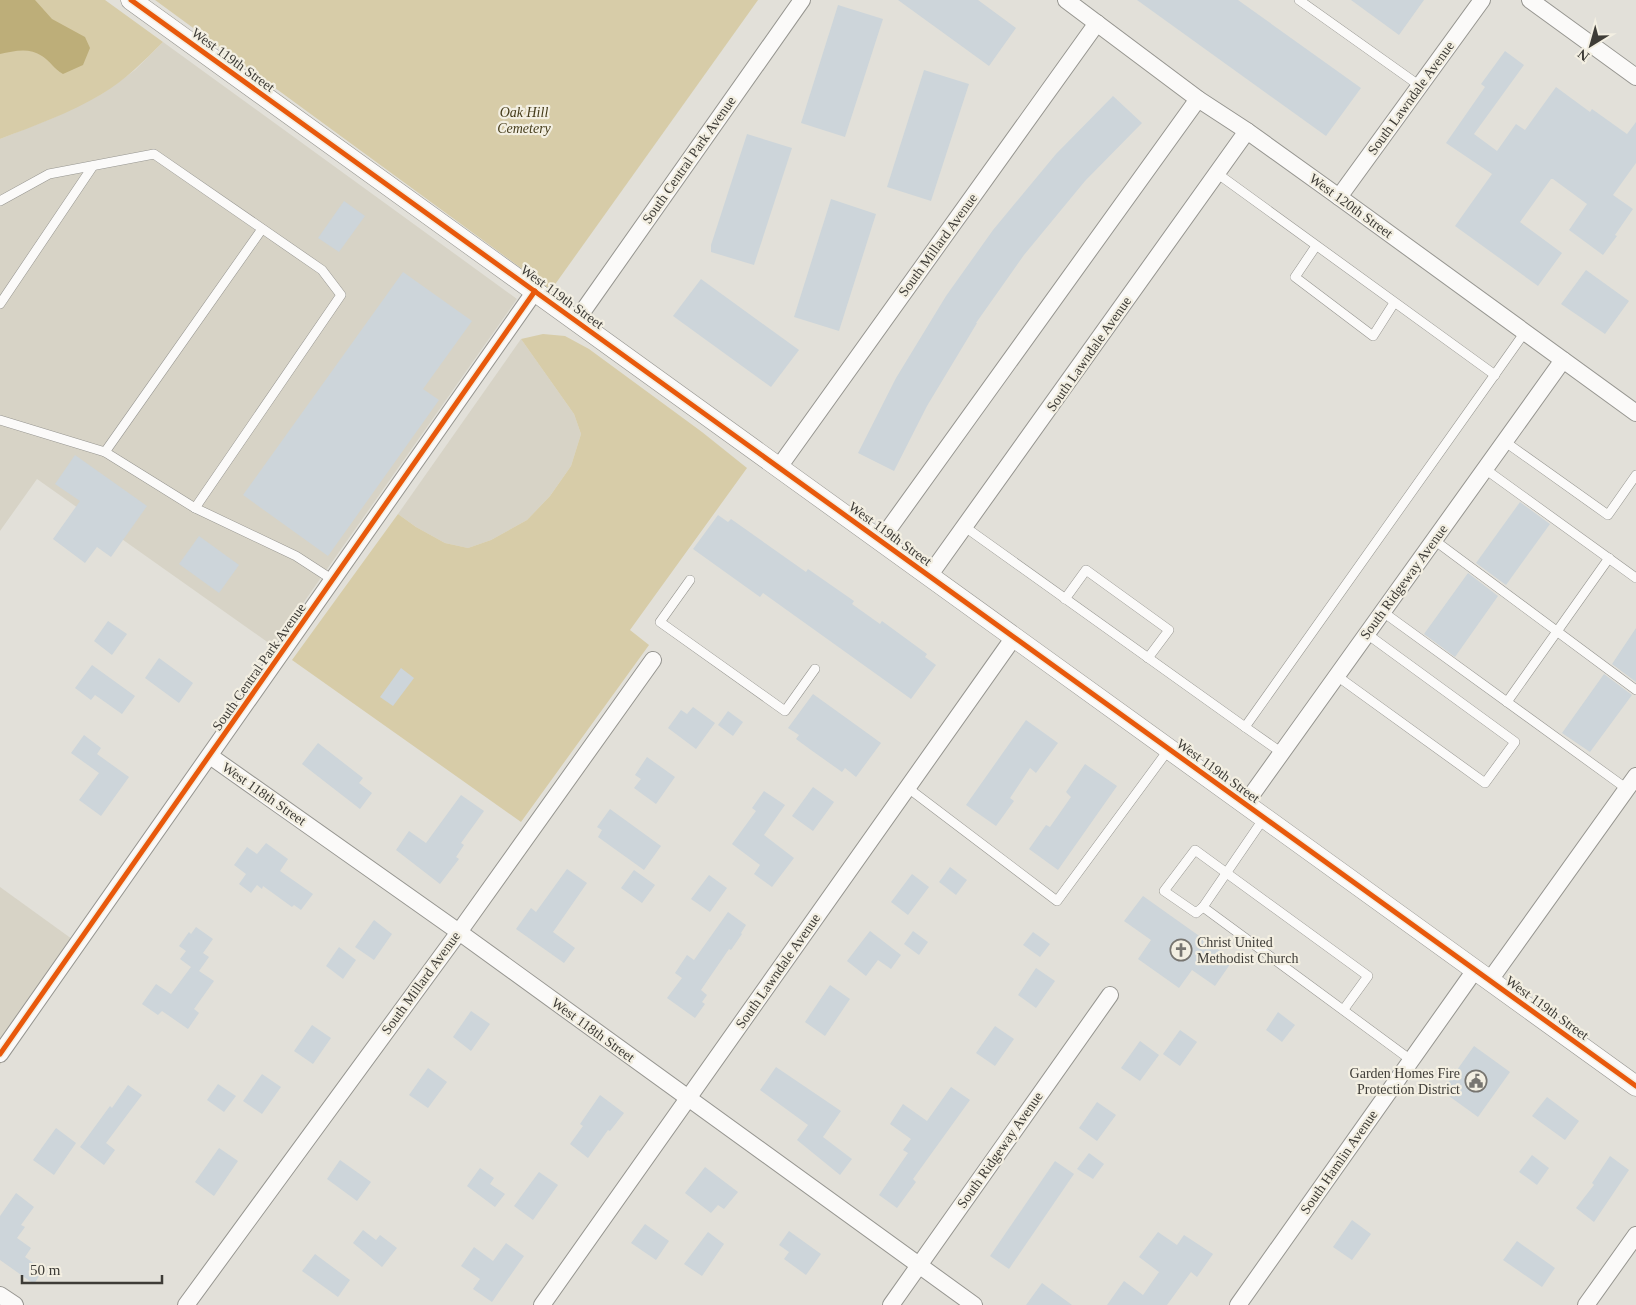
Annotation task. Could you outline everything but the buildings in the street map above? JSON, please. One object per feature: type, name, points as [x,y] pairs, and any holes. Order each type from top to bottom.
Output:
[{"type":"street","name":"West 119th Street","points":[[131,0],[1636,1086]]},
{"type":"street","name":"South Central Park Avenue","points":[[576,321],[802,0]]},
{"type":"street","name":"West 120th Street","points":[[1066,0],[1198,99],[1339,196],[1636,413]]},
{"type":"street","name":"South Lawndale Avenue","points":[[1339,196],[1482,0]]},
{"type":"street","points":[[1530,0],[1636,76]]},
{"type":"street","name":"South Millard Avenue","points":[[779,467],[1097,23]]},
{"type":"street","points":[[880,541],[1198,99]]},
{"type":"street","name":"South Lawndale Avenue","points":[[930,576],[1247,131]]},
{"type":"street","name":"South Central Park Avenue","points":[[0,1054],[535,291]]},
{"type":"street","name":"South Ridgeway Avenue","points":[[1245,804],[1563,360]]},
{"type":"street","name":"South Lawndale Avenue","points":[[542,1305],[1014,637]]},
{"type":"street","name":"South Millard Avenue","points":[[186,1305],[459,932],[653,660]]},
{"type":"street","name":"West 118th Street","points":[[210,756],[459,932],[974,1305]]},
{"type":"street","name":"South Hamlin Avenue","points":[[1238,1305],[1411,1060],[1482,975],[1631,782]]},
{"type":"street","name":"South Ridgeway Avenue","points":[[891,1305],[1110,995]]},
{"type":"street","points":[[1586,1305],[1636,1235]]},
{"type":"street","points":[[0,1294],[15,1305]]},
{"type":"lane","points":[[1299,0],[1420,86]]},
{"type":"lane","points":[[0,201],[49,174],[154,154],[322,270],[341,295],[194,508]]},
{"type":"lane","points":[[0,304],[93,166]]},
{"type":"lane","points":[[1218,174],[1495,375]]},
{"type":"lane","points":[[105,452],[262,229]]},
{"type":"lane","points":[[1316,246],[1295,277],[1373,336],[1394,303]]},
{"type":"lane","points":[[1245,727],[1526,332]]},
{"type":"lane","points":[[0,420],[105,452],[194,508],[296,556],[332,580]]},
{"type":"lane","points":[[1504,441],[1608,515],[1636,475]]},
{"type":"lane","points":[[1484,469],[1636,578]]},
{"type":"lane","points":[[965,528],[1282,753]]},
{"type":"lane","points":[[1434,540],[1636,690]]},
{"type":"lane","points":[[1507,702],[1609,558]]},
{"type":"lane","points":[[1065,598],[1086,570],[1169,630],[1148,658]]},
{"type":"lane","points":[[690,580],[660,622],[785,711],[815,670]]},
{"type":"lane","points":[[1382,612],[1507,702],[1631,782]]},
{"type":"lane","points":[[1337,676],[1485,783],[1510,749],[1515,742],[1367,634]]},
{"type":"lane","points":[[908,788],[1057,901],[1169,749]]},
{"type":"lane","points":[[1264,818],[1225,874],[1203,906],[1196,913],[1164,891],[1195,850],[1225,874],[1368,976],[1344,1009]]},
{"type":"lane","points":[[1203,906],[1411,1060]]},
{"type":"shaded area","points":[[0,0],[35,0],[52,19],[85,37],[90,48],[83,65],[63,74],[45,58],[32,51],[21,50],[0,54]]},
{"type":"shaded area","points":[[163,42],[517,299],[273,646],[37,479],[0,531],[0,139],[53,118],[102,94],[135,70]]},
{"type":"shaded area","points":[[521,339],[574,414],[581,434],[571,466],[550,496],[527,520],[491,540],[468,548],[445,543],[416,527],[398,514]]},
{"type":"shaded area","points":[[0,887],[83,947],[0,1065]]},
{"type":"green space","points":[[0,0],[105,0],[163,42],[126,76],[102,94],[65,113],[0,139]]},
{"type":"green space","name":"Oak Hill Cemetery","points":[[155,0],[758,0],[551,290]]},
{"type":"green space","points":[[543,334],[565,336],[589,349],[702,432],[747,468],[630,630],[649,645],[521,822],[292,660],[398,514],[416,527],[445,543],[468,548],[491,540],[527,520],[550,496],[571,466],[581,434],[574,414],[521,339]]},
{"type":"cycle path","points":[[131,0],[1636,1086]]},
{"type":"cycle path","points":[[0,1054],[535,291]]},
{"type":"place","name":"Christ United Methodist Church","points":[[1181,950]]},
{"type":"place","name":"Garden Homes Fire Protection District","points":[[1476,1081]]}]
